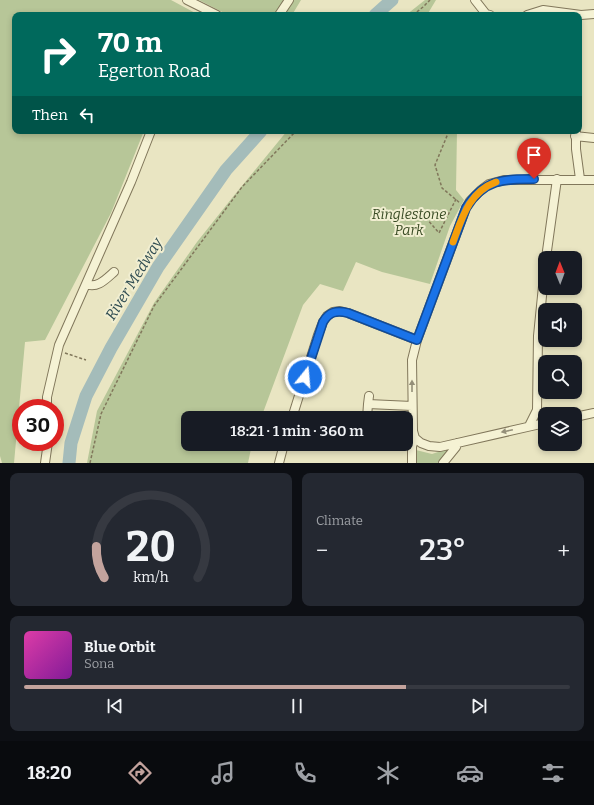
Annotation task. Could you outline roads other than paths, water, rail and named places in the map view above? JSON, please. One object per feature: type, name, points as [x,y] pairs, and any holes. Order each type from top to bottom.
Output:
[{"type":"street","points":[[187,0],[211,12]]},
{"type":"street","points":[[281,12],[289,0]]},
{"type":"street","points":[[475,0],[486,12]]},
{"type":"street","points":[[537,12],[543,10],[558,12]]},
{"type":"street","points":[[582,15],[594,14]]},
{"type":"street","points":[[48,399],[58,350],[131,182],[150,134]]},
{"type":"street","points":[[575,134],[580,179]]},
{"type":"street","points":[[579,134],[594,138]]},
{"type":"street","points":[[412,463],[412,446],[415,438],[412,426],[412,360],[417,340],[466,208],[470,201],[489,184],[512,179],[594,180]]},
{"type":"street","points":[[547,251],[557,179]]},
{"type":"street","points":[[86,284],[92,286],[96,285],[103,282],[114,272]]},
{"type":"street","points":[[529,426],[537,410],[538,336],[542,295]]},
{"type":"street","points":[[294,411],[323,322],[330,314],[336,311],[348,313],[417,340]]},
{"type":"street","points":[[367,411],[368,400],[412,406]]},
{"type":"street","points":[[582,415],[594,413]]},
{"type":"street","points":[[415,438],[421,443],[440,447],[538,424]]},
{"type":"street","points":[[443,463],[456,447],[457,443]]},
{"type":"street","points":[[45,463],[47,451]]},
{"type":"street","points":[[279,463],[282,451]]},
{"type":"waterway","name":"River Medway","points":[[378,12],[392,0]]},
{"type":"waterway","name":"River Medway","points":[[69,463],[71,443],[86,396],[111,348],[158,267],[226,170],[258,134]]},
{"type":"park label","name":"Ringlestone Park","points":[[409,222]]}]
